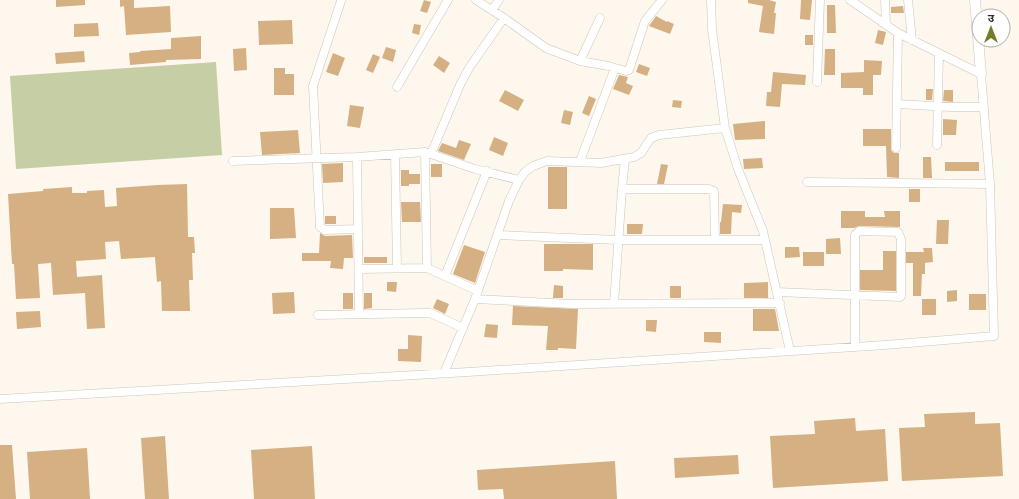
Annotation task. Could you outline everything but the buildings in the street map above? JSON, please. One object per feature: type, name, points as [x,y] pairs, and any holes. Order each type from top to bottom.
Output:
[{"type":"street","points":[[397,87],[448,0]]},
{"type":"street","points":[[476,0],[546,48],[580,61],[600,64],[626,71],[629,70],[645,21],[662,0]]},
{"type":"street","points":[[492,10],[499,0]]},
{"type":"street","points":[[711,0],[712,28],[725,128],[738,169],[763,231],[790,351]]},
{"type":"street","points":[[817,82],[820,0]]},
{"type":"street","points":[[850,0],[898,33],[981,74]]},
{"type":"street","points":[[885,0],[886,24]]},
{"type":"street","points":[[908,0],[912,40]]},
{"type":"street","points":[[0,400],[855,347],[994,336],[990,184],[975,0]]},
{"type":"street","points":[[341,1],[313,86],[320,227],[322,230],[358,229]]},
{"type":"street","points":[[427,268],[428,153],[469,68],[504,18]]},
{"type":"street","points":[[580,61],[600,18]]},
{"type":"street","points":[[896,148],[898,33]]},
{"type":"street","points":[[937,145],[939,54]]},
{"type":"street","points":[[580,161],[615,68]]},
{"type":"street","points":[[897,104],[937,107],[984,107]]},
{"type":"street","points":[[444,373],[476,295],[509,201],[519,180],[525,172],[540,163],[547,161],[580,161],[601,163],[625,159],[638,155],[651,138],[659,135],[725,128]]},
{"type":"street","points":[[233,160],[357,157],[428,153],[486,172],[519,180]]},
{"type":"street","points":[[395,155],[397,268]]},
{"type":"street","points":[[357,157],[359,314]]},
{"type":"street","points":[[614,304],[625,159]]},
{"type":"street","points":[[445,276],[486,172]]},
{"type":"street","points":[[807,182],[990,184]]},
{"type":"street","points":[[622,189],[709,189],[714,191],[715,240]]},
{"type":"street","points":[[777,292],[854,296],[901,296],[901,239],[898,232],[859,231],[856,233],[854,296],[855,347]]},
{"type":"street","points":[[498,235],[619,240],[765,240]]},
{"type":"street","points":[[359,269],[427,268],[445,276],[476,295],[571,304],[780,304]]},
{"type":"street","points":[[318,315],[425,312],[463,328]]},
{"type":"green space","points":[[216,62],[222,155],[16,169],[10,76]]}]
